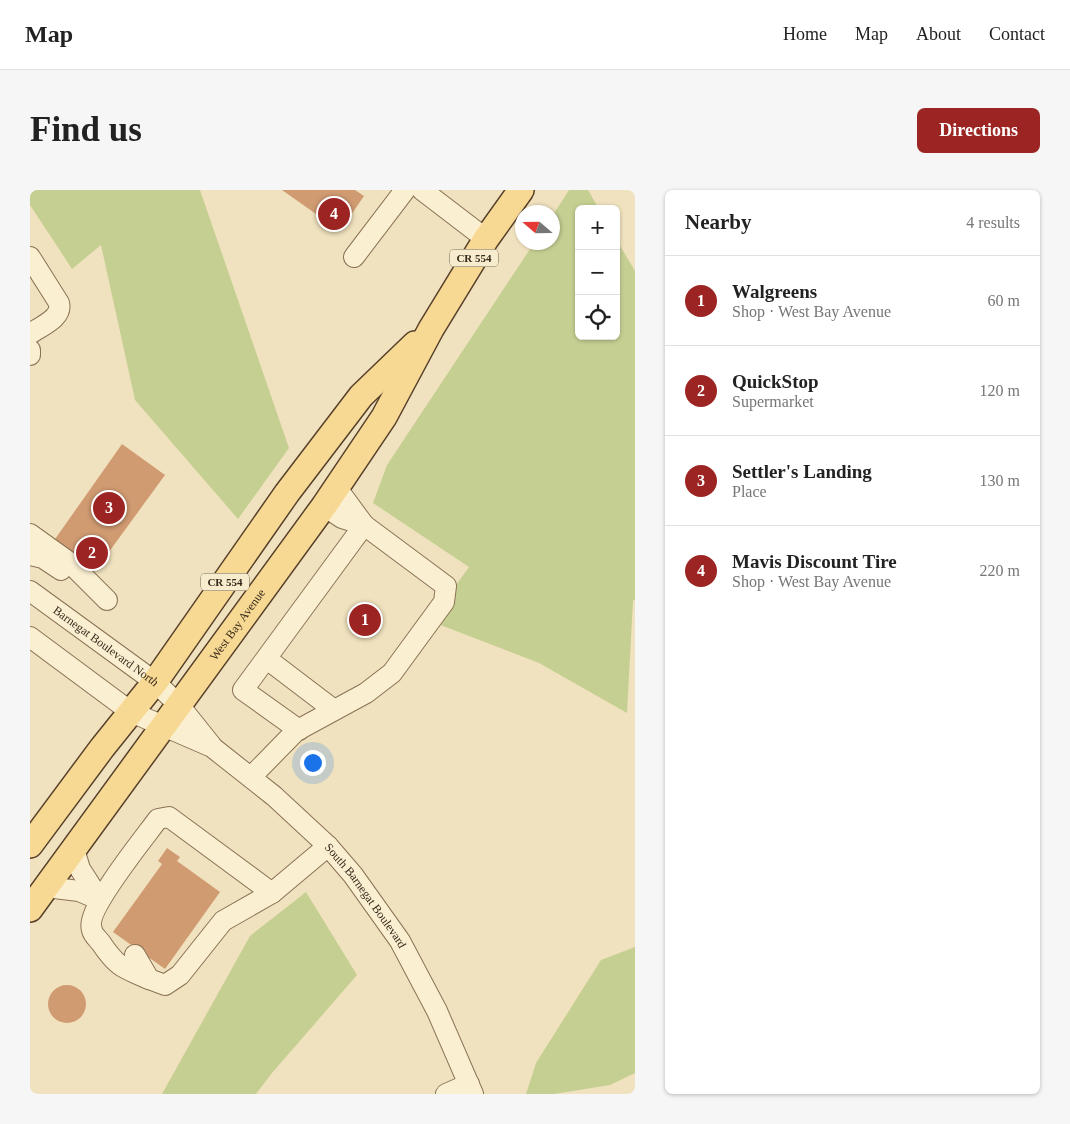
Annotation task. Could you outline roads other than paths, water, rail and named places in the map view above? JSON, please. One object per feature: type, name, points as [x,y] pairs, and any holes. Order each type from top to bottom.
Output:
[{"type":"main road","name":"West Bay Avenue","points":[[30,909],[330,497],[384,417],[431,329],[486,239],[521,190]]},
{"type":"main road","name":"West Bay Avenue","points":[[30,844],[154,682],[287,493],[361,396],[431,329]]},
{"type":"main road","points":[[330,497],[319,486],[320,472],[338,426]]},
{"type":"street","points":[[354,257],[405,190]]},
{"type":"street","points":[[422,190],[486,239]]},
{"type":"street","points":[[30,257],[59,302],[61,309],[57,316],[30,334]]},
{"type":"street","points":[[30,350],[30,355]]},
{"type":"street","points":[[251,777],[299,730],[366,693],[392,673],[444,602],[446,586],[364,525],[342,518],[330,497]]},
{"type":"street","points":[[299,730],[243,690],[364,525]]},
{"type":"street","points":[[30,534],[69,562],[107,600],[82,590],[56,566],[43,558],[30,554]]},
{"type":"street","name":"Barnegat Boulevard North","points":[[30,591],[154,682],[180,705]]},
{"type":"street","points":[[30,637],[131,712]]},
{"type":"street","points":[[267,659],[334,710]]},
{"type":"street","name":"South Barnegat Boulevard","points":[[180,705],[212,747]]},
{"type":"street","name":"South Barnegat Boulevard","points":[[131,712],[212,747],[251,777],[328,846],[353,875],[400,941],[438,1011],[471,1089]]},
{"type":"street","points":[[272,893],[169,817],[158,819],[100,900],[92,916],[91,930],[113,961],[128,970],[165,985],[180,975],[223,921],[272,893],[328,846]]},
{"type":"street","points":[[74,849],[80,869],[100,900]]},
{"type":"street","points":[[46,887],[79,892],[100,900]]},
{"type":"street","points":[[99,940],[130,951],[149,979]]},
{"type":"street","points":[[446,1094],[471,1089]]},
{"type":"place","name":"Mavis Discount Tire","points":[[334,214]]},
{"type":"place","name":"Settler's Landing","points":[[109,508]]},
{"type":"place","name":"QuickStop","points":[[92,553]]},
{"type":"place","name":"Walgreens","points":[[365,620]]}]
